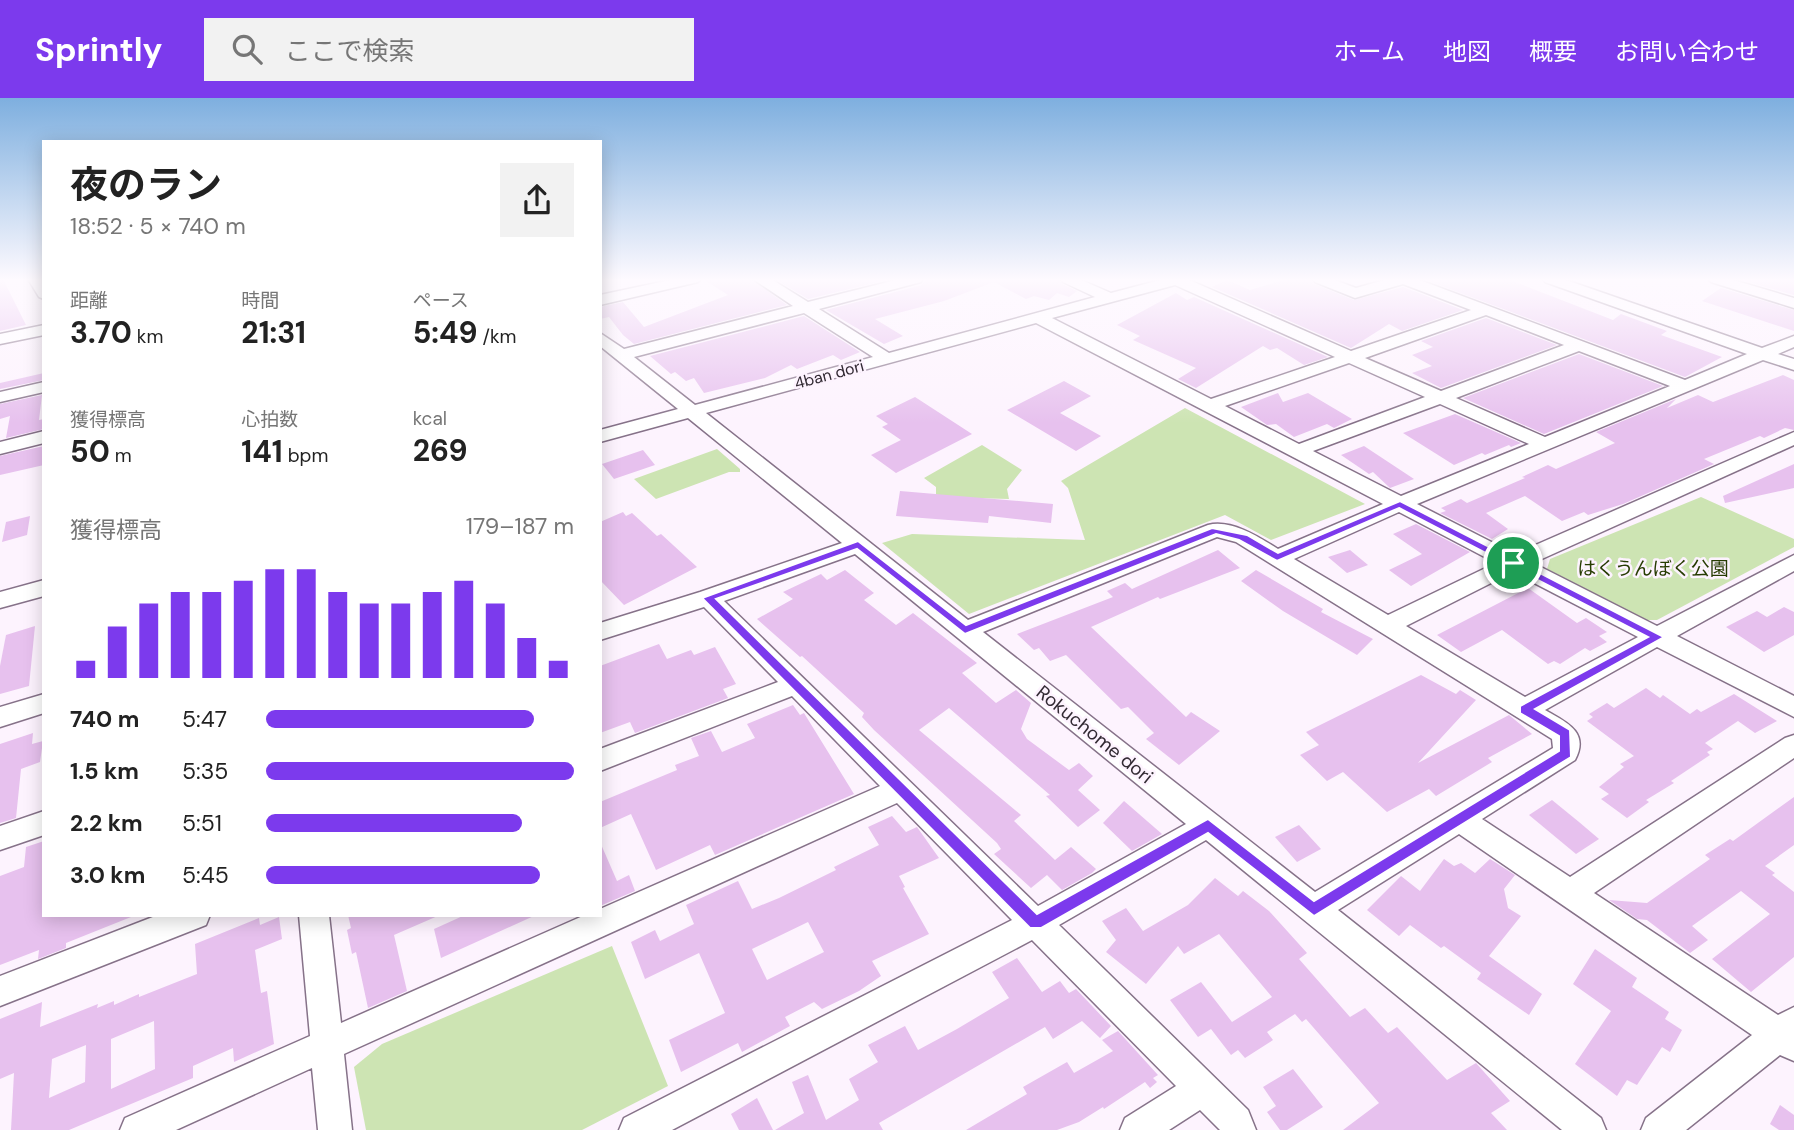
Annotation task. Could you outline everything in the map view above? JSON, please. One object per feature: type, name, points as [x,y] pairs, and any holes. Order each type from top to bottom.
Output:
[{"type":"street","points":[[621,355],[725,327]]},
{"type":"street","points":[[837,327],[886,358]]},
{"type":"street","name":"4ban dori","points":[[602,435],[1000,327]]},
{"type":"street","points":[[1057,327],[1794,707]]},
{"type":"street","points":[[1283,327],[1545,444]]},
{"type":"street","points":[[1209,406],[1438,327]]},
{"type":"street","points":[[1532,327],[1686,386]]},
{"type":"street","points":[[1687,327],[1794,365]]},
{"type":"street","points":[[0,339],[42,330]]},
{"type":"street","name":"Rokuchome dori","points":[[602,340],[1589,1130]]},
{"type":"street","points":[[1277,558],[1400,504],[1794,341]]},
{"type":"street","points":[[1297,451],[1580,345]]},
{"type":"street","points":[[0,397],[42,387]]},
{"type":"street","points":[[0,447],[42,438]]},
{"type":"street","points":[[1387,625],[1513,563],[1794,438]]},
{"type":"street","points":[[965,630],[1215,530],[1243,537],[1565,734],[1566,753],[1314,909]]},
{"type":"street","points":[[602,631],[708,598],[858,545]]},
{"type":"street","points":[[1525,709],[1794,562]]},
{"type":"street","points":[[0,600],[42,589]]},
{"type":"street","points":[[708,598],[1236,1122],[1239,1130]]},
{"type":"street","points":[[602,759],[796,685]]},
{"type":"street","points":[[0,717],[42,704]]},
{"type":"street","points":[[1571,893],[1794,745]]},
{"type":"street","points":[[137,1130],[900,789]]},
{"type":"street","points":[[1460,819],[1789,1034],[1658,1130]]},
{"type":"street","points":[[0,838],[42,824]]},
{"type":"street","points":[[636,1130],[1035,923],[1208,825]]},
{"type":"street","points":[[0,990],[190,917]]},
{"type":"street","points":[[314,917],[335,1130]]},
{"type":"street","points":[[1137,1130],[1203,1089]]},
{"type":"green space","points":[[1185,408],[1365,504],[1271,540],[1225,515],[969,614],[882,543],[912,534],[1085,540],[1068,488],[1061,481]]},
{"type":"green space","points":[[982,445],[1022,470],[1007,489],[1009,499],[936,497],[936,487],[924,478]]},
{"type":"green space","points":[[717,449],[740,469],[740,472],[729,472],[656,499],[634,479]]},
{"type":"green space","name":"はくうんぼく公園","points":[[1701,497],[1794,539],[1794,547],[1657,620],[1643,620],[1547,569],[1550,559]]},
{"type":"green space","points":[[612,946],[668,1086],[582,1130],[366,1130],[354,1067],[382,1044]]},
{"type":"building","points":[[0,327],[17,327],[0,331]]},
{"type":"building","points":[[617,327],[700,327],[634,344]]},
{"type":"building","points":[[761,327],[821,327],[860,352],[841,360],[833,355],[797,369],[791,365],[765,378],[704,393],[694,378],[686,381],[675,372],[671,374],[650,356]]},
{"type":"building","points":[[855,327],[888,327],[903,336],[884,344]]},
{"type":"building","points":[[1122,327],[1261,327],[1328,357],[1304,365],[1277,348],[1270,350],[1263,346],[1196,388],[1178,379],[1196,368],[1133,340],[1140,336]]},
{"type":"building","points":[[1304,327],[1384,327],[1351,348]]},
{"type":"building","points":[[1395,327],[1413,327],[1402,331]]},
{"type":"building","points":[[1460,327],[1510,327],[1557,345],[1441,388],[1412,373],[1432,366],[1412,355],[1433,347],[1421,341]]},
{"type":"building","points":[[1552,327],[1657,327],[1667,331],[1661,335],[1722,357],[1685,377]]},
{"type":"building","points":[[1579,354],[1663,386],[1544,434],[1463,398]]},
{"type":"building","points":[[42,373],[42,380],[0,389],[0,383]]},
{"type":"building","points":[[1783,375],[1794,380],[1794,430],[1785,428],[1764,438],[1760,436],[1704,459],[1714,464],[1623,504],[1588,515],[1584,512],[1562,521],[1525,496],[1486,513],[1508,529],[1492,539],[1440,513],[1446,511],[1441,508],[1461,499],[1467,503],[1548,465],[1556,469],[1615,443],[1596,432],[1676,399],[1667,408],[1698,395],[1713,402]]},
{"type":"building","points":[[1064,381],[1091,396],[1060,413],[1101,436],[1076,451],[1007,410]]},
{"type":"building","points":[[1278,393],[1283,402],[1308,393],[1352,419],[1334,428],[1327,424],[1294,437],[1276,424],[1267,425],[1241,407]]},
{"type":"building","points":[[42,395],[39,420],[42,419],[42,429],[6,438],[10,416],[0,419],[0,404]]},
{"type":"building","points":[[915,397],[972,434],[896,473],[871,455],[901,440],[882,427],[888,424],[876,416]]},
{"type":"building","points":[[1455,414],[1521,443],[1485,455],[1482,453],[1454,465],[1403,433]]},
{"type":"building","points":[[42,446],[42,465],[0,475],[0,456]]},
{"type":"building","points":[[1364,446],[1414,479],[1390,488],[1373,472],[1369,474],[1341,455]]},
{"type":"building","points":[[643,450],[655,465],[614,479],[602,464]]},
{"type":"building","points":[[1794,464],[1794,488],[1725,503],[1723,496]]},
{"type":"building","points":[[900,491],[1053,504],[1051,523],[989,516],[988,523],[896,516]]},
{"type":"building","points":[[623,512],[626,516],[632,513],[657,536],[661,534],[697,567],[624,605],[602,582],[602,521]]},
{"type":"building","points":[[30,516],[27,535],[2,542],[6,522]]},
{"type":"building","points":[[1416,524],[1470,552],[1411,586],[1389,570],[1422,554],[1393,534]]},
{"type":"building","points":[[1218,550],[1240,568],[1160,599],[1158,597],[1091,627],[1186,717],[1191,712],[1220,731],[1179,765],[1146,739],[1154,733],[1128,707],[1121,709],[1066,655],[1050,661],[1039,648],[1034,650],[1017,634],[1113,597],[1107,591],[1125,583],[1132,589]]},
{"type":"building","points":[[1350,550],[1368,565],[1347,573],[1328,557]]},
{"type":"building","points":[[845,570],[874,593],[864,600],[896,625],[913,613],[977,663],[962,673],[996,703],[1016,690],[1031,703],[1021,729],[1027,739],[1069,770],[1079,763],[1093,776],[1078,790],[1100,810],[1078,827],[1046,796],[1050,795],[949,708],[919,730],[1021,815],[1014,821],[1055,860],[1071,847],[1096,869],[1092,873],[1062,890],[1047,875],[1031,888],[994,854],[1001,849],[997,843],[874,730],[862,717],[864,713],[757,619],[793,599],[783,592],[821,574],[827,580]]},
{"type":"building","points":[[1256,570],[1323,609],[1321,612],[1373,639],[1357,655],[1283,611],[1241,581]]},
{"type":"building","points":[[1528,588],[1577,623],[1586,618],[1607,632],[1599,636],[1607,642],[1590,651],[1585,648],[1560,664],[1554,661],[1548,664],[1502,630],[1461,652],[1437,635]]},
{"type":"building","points":[[1784,607],[1794,612],[1794,635],[1764,652],[1726,627],[1757,611],[1767,617]]},
{"type":"building","points":[[35,626],[29,686],[0,694],[0,666],[6,635]]},
{"type":"building","points":[[659,644],[667,659],[691,650],[694,655],[715,647],[736,684],[723,689],[728,698],[635,733],[630,722],[602,732],[602,665]]},
{"type":"building","points":[[1421,675],[1456,694],[1460,690],[1476,700],[1418,763],[1509,715],[1532,734],[1488,758],[1492,762],[1436,796],[1429,789],[1387,812],[1343,772],[1327,781],[1300,755],[1319,745],[1306,732]]},
{"type":"building","points":[[1646,688],[1660,698],[1663,695],[1690,714],[1697,709],[1701,712],[1734,694],[1777,721],[1755,733],[1738,721],[1705,743],[1713,749],[1707,752],[1710,755],[1671,781],[1674,783],[1646,800],[1649,802],[1627,818],[1601,799],[1609,794],[1599,787],[1624,767],[1620,764],[1634,756],[1587,721],[1593,717],[1589,714],[1607,703],[1614,708]]},
{"type":"building","points":[[793,705],[800,715],[804,713],[854,794],[715,855],[710,845],[656,870],[631,814],[602,827],[602,801],[677,770],[675,765],[699,756],[691,738],[711,731],[722,752],[755,738],[747,724]]},
{"type":"building","points":[[33,733],[32,744],[42,741],[40,762],[21,769],[16,818],[0,823],[0,744]]},
{"type":"building","points":[[1794,797],[1794,845],[1765,866],[1794,892],[1794,957],[1751,992],[1712,959],[1770,914],[1741,891],[1692,926],[1708,940],[1690,953],[1647,920],[1637,919],[1609,900],[1647,903],[1710,859],[1705,855],[1730,839],[1733,841]]},
{"type":"building","points":[[1552,800],[1599,839],[1576,854],[1529,815]]},
{"type":"building","points":[[1124,801],[1162,834],[1132,851],[1103,823]]},
{"type":"building","points":[[892,816],[906,832],[917,827],[939,858],[899,876],[929,934],[872,961],[881,976],[859,991],[822,1009],[814,1002],[785,1017],[790,1026],[742,1052],[738,1043],[681,1072],[669,1040],[725,1013],[699,953],[645,979],[631,942],[655,930],[660,941],[694,924],[686,905],[738,881],[752,909],[779,898],[879,845],[868,827]],"holes":[[[808,922],[824,952],[767,980],[752,949]]]},
{"type":"building","points":[[1299,825],[1321,849],[1297,862],[1275,837]]},
{"type":"building","points":[[42,842],[42,917],[131,917],[66,943],[66,948],[38,959],[39,950],[0,965],[0,876],[24,867],[26,847]]},
{"type":"building","points":[[602,847],[617,881],[629,875],[635,891],[602,905]]},
{"type":"building","points":[[1444,859],[1454,866],[1461,863],[1475,873],[1490,859],[1515,875],[1504,889],[1508,908],[1521,916],[1489,956],[1542,994],[1529,1015],[1477,979],[1481,973],[1444,946],[1441,948],[1410,925],[1399,936],[1367,910],[1401,876],[1420,891]]},
{"type":"building","points":[[1215,878],[1238,896],[1243,891],[1269,911],[1307,953],[1299,959],[1350,1017],[1365,1008],[1388,1033],[1397,1027],[1447,1080],[1476,1063],[1510,1101],[1491,1113],[1507,1130],[1343,1130],[1379,1103],[1306,1019],[1302,1022],[1295,1014],[1267,1032],[1273,1040],[1245,1058],[1238,1050],[1231,1055],[1211,1029],[1198,1037],[1170,1000],[1201,982],[1232,1022],[1272,997],[1219,934],[1184,954],[1178,946],[1146,984],[1106,952],[1116,940],[1102,921],[1126,908],[1143,931],[1188,905]]},
{"type":"building","points":[[279,917],[282,939],[255,950],[261,993],[267,991],[274,1044],[234,1062],[233,1048],[193,1066],[193,1078],[69,1130],[11,1130],[14,1073],[0,1079],[0,1019],[42,1002],[40,1027],[98,1004],[97,1008],[114,1001],[114,1005],[139,994],[139,997],[197,974],[195,944],[259,918],[260,925]],"holes":[[[154,1021],[155,1069],[111,1089],[111,1039]],[[86,1045],[85,1082],[49,1098],[52,1059]]]},
{"type":"building","points":[[348,917],[435,917],[394,935],[407,991],[368,1008],[356,952],[352,954],[347,930],[351,928]]},
{"type":"building","points":[[461,917],[532,917],[441,958],[434,929]]},
{"type":"building","points":[[1595,949],[1637,978],[1632,987],[1669,1012],[1665,1019],[1682,1030],[1670,1052],[1662,1047],[1637,1085],[1627,1080],[1617,1096],[1575,1064],[1611,1011],[1573,984]]},
{"type":"building","points":[[1017,958],[1042,992],[1060,981],[1069,993],[1076,989],[1111,1026],[1100,1038],[1082,1021],[1053,1039],[1045,1027],[879,1123],[883,1130],[775,1130],[804,1113],[792,1082],[808,1075],[826,1120],[859,1100],[849,1079],[878,1062],[868,1045],[905,1026],[918,1050],[957,1029],[1009,998],[992,972]]},
{"type":"building","points":[[1118,1031],[1158,1075],[1153,1078],[1157,1082],[1150,1088],[1145,1082],[1104,1109],[1103,1107],[1079,1122],[1057,1130],[966,1130],[1027,1094],[1023,1087],[1067,1062],[1074,1073],[1113,1051],[1102,1040]]},
{"type":"building","points":[[1293,1069],[1323,1107],[1287,1130],[1280,1130],[1267,1112],[1276,1106],[1263,1087]]},
{"type":"building","points":[[757,1098],[773,1130],[739,1130],[731,1114]]},
{"type":"building","points":[[1780,1105],[1794,1115],[1794,1130],[1779,1130],[1770,1124]]},
{"type":"route","points":[[1400,504],[1513,563],[1658,637],[1525,709],[1565,734],[1566,753],[1314,909],[1208,825],[1035,923],[708,598],[858,545],[965,630],[1215,530],[1243,537],[1277,558],[1400,504]]}]
